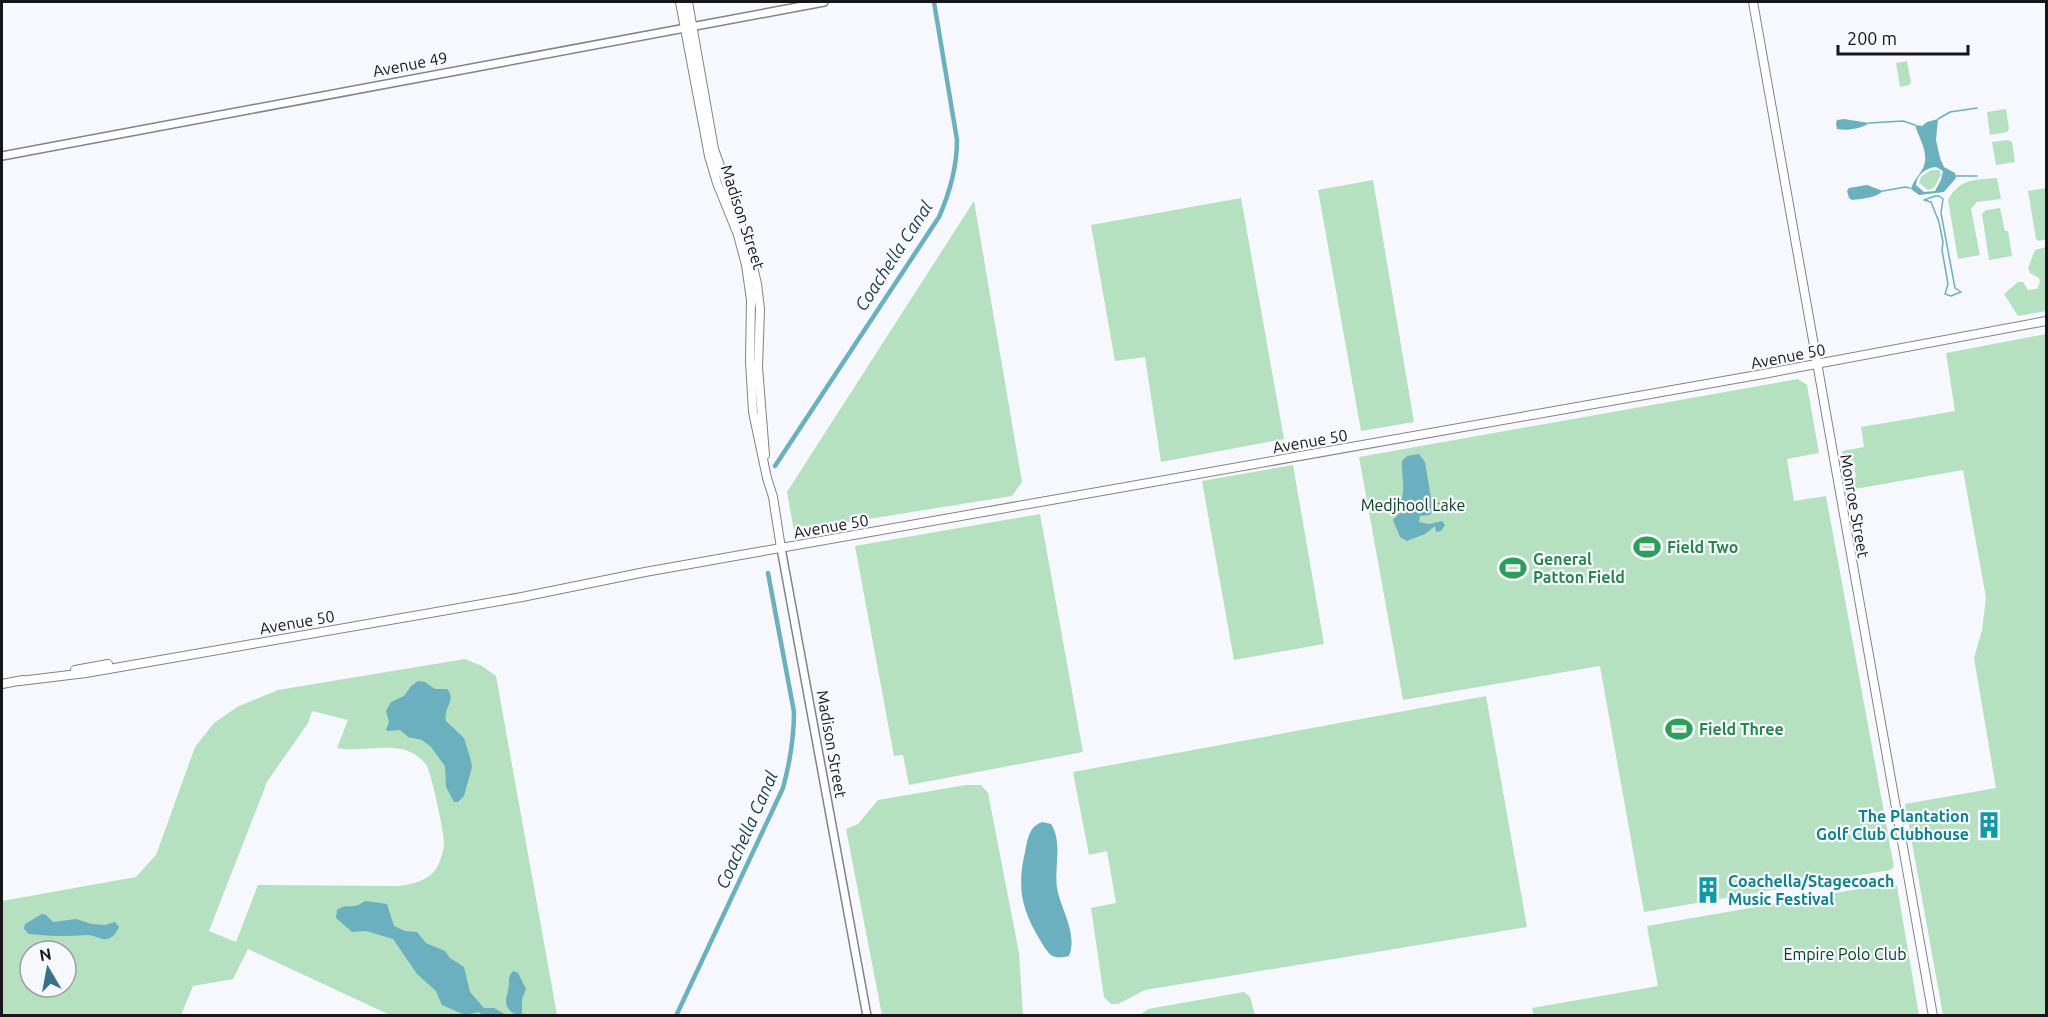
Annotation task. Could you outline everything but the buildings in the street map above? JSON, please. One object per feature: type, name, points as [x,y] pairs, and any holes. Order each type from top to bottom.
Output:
[{"type":"main road","name":"Madison Street","points":[[680,2],[688,26],[714,149],[748,245],[757,284],[758,367],[767,478],[773,497],[781,548]]},
{"type":"main road","name":"Madison Street","points":[[688,2],[688,26]]},
{"type":"main road","name":"Monroe Street","points":[[1753,2],[1933,1016]]},
{"type":"main road","name":"Avenue 50","points":[[2,684],[86,673],[522,597],[577,584],[2046,321]]},
{"type":"street","name":"Avenue 49","points":[[2,156],[825,2]]},
{"type":"street","name":"Madison Street","points":[[781,548],[867,1016]]},
{"type":"green space","points":[[1907,61],[1911,82],[1909,85],[1900,87],[1896,63]]},
{"type":"green space","points":[[2006,109],[2009,129],[2007,132],[1990,135],[1987,112]]},
{"type":"green space","points":[[2008,140],[2012,142],[2015,162],[1996,165],[1992,142]]},
{"type":"green space","points":[[1931,170],[1939,170],[1941,175],[1934,188],[1928,190],[1919,183],[1921,177]]},
{"type":"green space","points":[[1997,178],[2001,199],[1977,202],[1971,209],[1980,255],[1958,259],[1948,200],[1963,184],[1975,180]]},
{"type":"green space","points":[[1373,180],[1414,422],[1361,431],[1318,190]]},
{"type":"green space","points":[[2046,188],[2046,239],[2039,241],[2036,239],[2028,191]]},
{"type":"green space","points":[[1241,198],[1284,439],[1161,462],[1145,357],[1115,361],[1091,225]]},
{"type":"green space","points":[[974,201],[1022,482],[1012,496],[794,531],[787,492]]},
{"type":"green space","points":[[2000,208],[2005,231],[2008,231],[2012,256],[1989,260],[1982,214],[1986,210]]},
{"type":"green space","points":[[2046,247],[2046,311],[2018,316],[2004,294],[2018,282],[2023,282],[2028,290],[2037,289],[2039,278],[2030,273],[2028,268],[2035,250]]},
{"type":"green space","points":[[2046,334],[2046,1015],[1943,1015],[1905,804],[1996,788],[1974,658],[1982,630],[1986,598],[1963,470],[1849,490],[1847,479],[1856,477],[1853,460],[1844,462],[1842,451],[1864,447],[1861,427],[1955,411],[1946,353]]},
{"type":"green space","name":"Medjhool Lake","points":[[1798,379],[1807,385],[1819,453],[1787,459],[1794,501],[1826,496],[1894,867],[1890,870],[1644,912],[1600,666],[1403,700],[1359,457]]},
{"type":"green space","points":[[1293,465],[1324,644],[1234,660],[1202,481]]},
{"type":"green space","points":[[1040,514],[1083,752],[909,785],[903,755],[894,756],[855,546]]},
{"type":"green space","points":[[465,659],[482,666],[496,676],[557,1015],[390,1015],[248,949],[233,979],[193,986],[181,1015],[2,1016],[2,901],[136,877],[156,855],[195,747],[214,723],[237,707],[278,690]],"holes":[[[312,711],[348,720],[337,748],[397,748],[414,754],[427,766],[444,843],[442,856],[436,869],[424,879],[399,886],[258,885],[236,942],[209,931],[267,782],[308,723]]]},
{"type":"green space","points":[[1486,696],[1527,927],[1145,990],[1118,1004],[1111,1004],[1104,997],[1091,908],[1116,903],[1107,851],[1089,855],[1073,772]]},
{"type":"green space","points":[[966,785],[981,785],[988,793],[1019,953],[1023,1015],[882,1015],[846,829],[858,824],[878,800]]},
{"type":"green space","name":"Empire Polo Club","points":[[1893,883],[1897,886],[1919,1015],[1534,1015],[1532,1008],[1658,986],[1647,926]]},
{"type":"green space","points":[[1244,992],[1250,997],[1255,1015],[1140,1015],[1148,1009]]},
{"type":"water","points":[[1938,119],[1936,140],[1940,158],[1944,167],[1955,173],[1956,178],[1944,192],[1919,195],[1911,189],[1923,168],[1925,157],[1915,125],[1922,126]],"holes":[[[1936,167],[1943,171],[1935,191],[1924,192],[1916,185],[1918,178],[1926,170]]]},
{"type":"water","points":[[1837,120],[1869,123],[1854,129],[1837,129]]},
{"type":"water","points":[[1867,185],[1883,191],[1868,198],[1852,200],[1849,198],[1847,191],[1849,188]]},
{"type":"water","points":[[1419,454],[1425,462],[1433,510],[1430,515],[1420,516],[1419,522],[1429,524],[1442,521],[1445,525],[1441,531],[1436,532],[1435,526],[1425,534],[1407,541],[1400,537],[1393,520],[1405,507],[1401,500],[1402,461],[1407,456]]},
{"type":"water","points":[[418,681],[425,682],[435,689],[447,689],[450,693],[446,721],[464,738],[472,767],[464,796],[458,802],[454,802],[446,787],[445,766],[431,747],[422,740],[408,737],[400,730],[386,730],[389,722],[386,711],[391,702],[404,696]]},
{"type":"water","points":[[1042,822],[1051,824],[1057,839],[1056,880],[1070,930],[1069,956],[1055,957],[1048,952],[1034,929],[1022,897],[1021,876],[1027,842],[1034,827]]},
{"type":"water","points":[[366,901],[387,904],[394,926],[405,931],[417,932],[426,943],[445,951],[450,958],[464,967],[470,992],[484,1008],[494,1008],[506,1015],[482,1015],[479,1012],[465,1015],[442,1005],[436,991],[417,974],[393,939],[366,931],[352,932],[336,918],[339,908],[356,906]]},
{"type":"water","points":[[42,914],[53,922],[76,919],[105,925],[115,922],[119,927],[114,935],[107,939],[89,935],[29,934],[24,929],[25,924]]},
{"type":"water","points":[[513,971],[518,973],[526,989],[522,999],[522,1015],[511,1011],[506,1003],[509,978]]},
{"type":"waterway","name":"Coachella Canal","points":[[775,466],[939,217],[946,198],[954,170],[957,140],[934,2]]},
{"type":"waterway","points":[[1938,119],[1950,112],[1977,108]]},
{"type":"waterway","points":[[1869,123],[1903,121],[1915,125]]},
{"type":"waterway","points":[[1956,176],[1977,176]]},
{"type":"waterway","points":[[1883,191],[1910,188]]},
{"type":"waterway","points":[[1935,196],[1943,199],[1941,213],[1955,288],[1961,292],[1951,296],[1945,294],[1948,284],[1939,222],[1931,202],[1924,200],[1935,196]]},
{"type":"waterway","points":[[1432,504],[1442,503]]},
{"type":"waterway","name":"Coachella Canal","points":[[676,1016],[783,788],[788,769],[794,712],[768,573]]},
{"type":"place","name":"Field Two","points":[[1647,547]]},
{"type":"place","name":"General Patton Field","points":[[1513,568]]},
{"type":"place","name":"Field Three","points":[[1679,729]]},
{"type":"place","name":"The Plantation Golf Club Clubhouse","points":[[1989,825]]},
{"type":"place","name":"Coachella/Stagecoach Music Festival","points":[[1708,890]]}]
